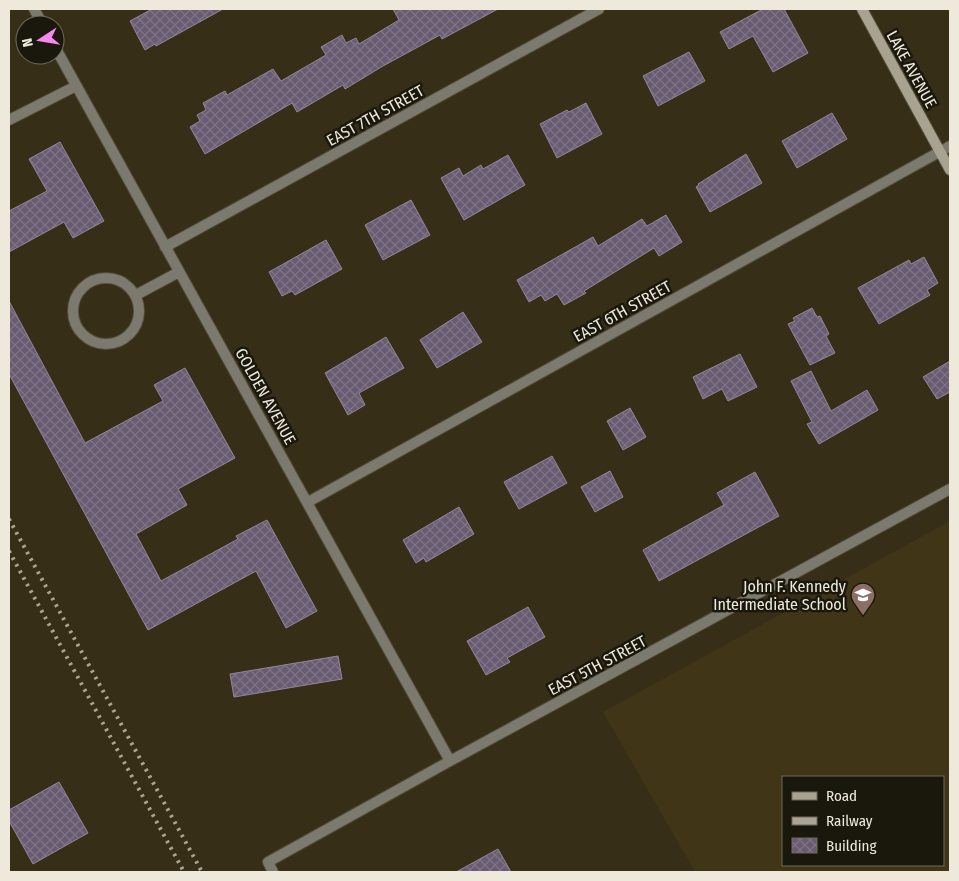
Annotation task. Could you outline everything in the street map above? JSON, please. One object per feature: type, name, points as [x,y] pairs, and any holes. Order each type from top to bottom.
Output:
[{"type":"street","name":"EAST 7TH STREET","points":[[165,247],[599,9]]},
{"type":"street","name":"LAKE AVENUE","points":[[862,9],[950,170]]},
{"type":"street","name":"GOLDEN AVENUE","points":[[65,65],[450,761]]},
{"type":"street","points":[[9,120],[76,86]]},
{"type":"street","name":"EAST 6TH STREET","points":[[308,502],[950,146]]},
{"type":"street","points":[[136,295],[179,272]]},
{"type":"street","points":[[108,277],[119,280],[129,286],[136,295],[139,316],[135,327],[129,335],[120,341],[110,344],[99,344],[89,340],[80,333],[74,324],[72,313],[73,301],[78,291],[86,283],[97,278],[108,277]]},
{"type":"street","name":"EAST 5TH STREET","points":[[274,872],[268,862],[950,489]]},
{"type":"shaded area","name":"John F. Kennedy Intermediate School","points":[[950,521],[950,872],[695,872],[603,712]]},
{"type":"building","points":[[152,9],[223,9],[156,46],[155,44],[145,50],[130,21]]},
{"type":"building","points":[[393,9],[498,9],[442,39],[440,35],[345,89],[343,85],[297,112],[292,103],[205,154],[190,127],[200,121],[197,115],[206,110],[203,103],[225,91],[227,95],[273,69],[281,81],[326,55],[321,47],[342,35],[346,43],[356,38],[359,44],[399,20]]},
{"type":"building","points":[[763,9],[784,9],[808,53],[773,72],[753,36],[729,49],[720,32]]},
{"type":"building","points":[[689,52],[705,81],[658,106],[643,76]]},
{"type":"building","points":[[586,103],[602,134],[557,158],[540,124],[567,110],[569,112]]},
{"type":"building","points":[[832,113],[847,139],[797,168],[782,141]]},
{"type":"building","points":[[60,142],[104,221],[73,238],[64,222],[9,252],[9,211],[47,191],[29,159]]},
{"type":"building","points":[[746,154],[762,183],[710,212],[696,187]]},
{"type":"building","points":[[508,155],[525,185],[464,220],[441,178],[459,168],[463,176],[481,165],[483,169]]},
{"type":"building","points":[[411,200],[430,235],[383,260],[365,225]]},
{"type":"building","points":[[666,215],[682,242],[659,256],[654,248],[584,291],[586,293],[564,305],[557,294],[545,301],[541,295],[529,302],[517,280],[593,237],[598,246],[642,219],[647,226]]},
{"type":"building","points":[[326,240],[342,269],[295,295],[292,291],[282,296],[269,272]]},
{"type":"building","points":[[924,257],[938,283],[927,290],[930,295],[879,324],[858,288],[909,260],[911,264]]},
{"type":"building","points":[[9,301],[85,443],[163,401],[154,385],[185,368],[235,458],[178,489],[187,505],[136,534],[161,581],[238,539],[236,536],[267,520],[317,611],[286,628],[256,571],[148,630],[9,374]]},
{"type":"building","points":[[812,308],[817,317],[820,316],[829,334],[826,336],[835,353],[810,365],[788,324],[795,321],[793,318]]},
{"type":"building","points":[[463,312],[482,342],[437,368],[420,340]]},
{"type":"building","points":[[386,337],[404,368],[359,393],[365,405],[348,415],[325,373]]},
{"type":"building","points":[[740,354],[757,387],[728,401],[722,389],[703,399],[693,377]]},
{"type":"building","points":[[950,361],[950,392],[937,399],[923,377]]},
{"type":"building","points":[[811,371],[831,411],[867,390],[878,410],[819,444],[807,424],[812,422],[791,381]]},
{"type":"building","points":[[630,408],[646,437],[623,450],[607,421]]},
{"type":"building","points":[[552,456],[567,483],[519,509],[504,482]]},
{"type":"building","points":[[610,471],[623,497],[595,512],[581,487]]},
{"type":"building","points":[[755,472],[779,516],[659,581],[643,550],[724,505],[717,493]]},
{"type":"building","points":[[459,507],[474,534],[426,562],[424,558],[416,563],[403,540]]},
{"type":"building","points":[[528,607],[545,637],[507,658],[510,662],[486,675],[467,641]]},
{"type":"building","points":[[338,656],[342,679],[234,697],[230,674]]},
{"type":"building","points":[[59,782],[88,833],[33,864],[9,821],[9,810]]},
{"type":"building","points":[[498,849],[511,872],[456,872]]},
{"type":"railway","points":[[9,519],[202,872]]},
{"type":"railway","points":[[9,551],[184,872]]},
{"type":"place","name":"John F. Kennedy Intermediate School","points":[[863,616]]}]
